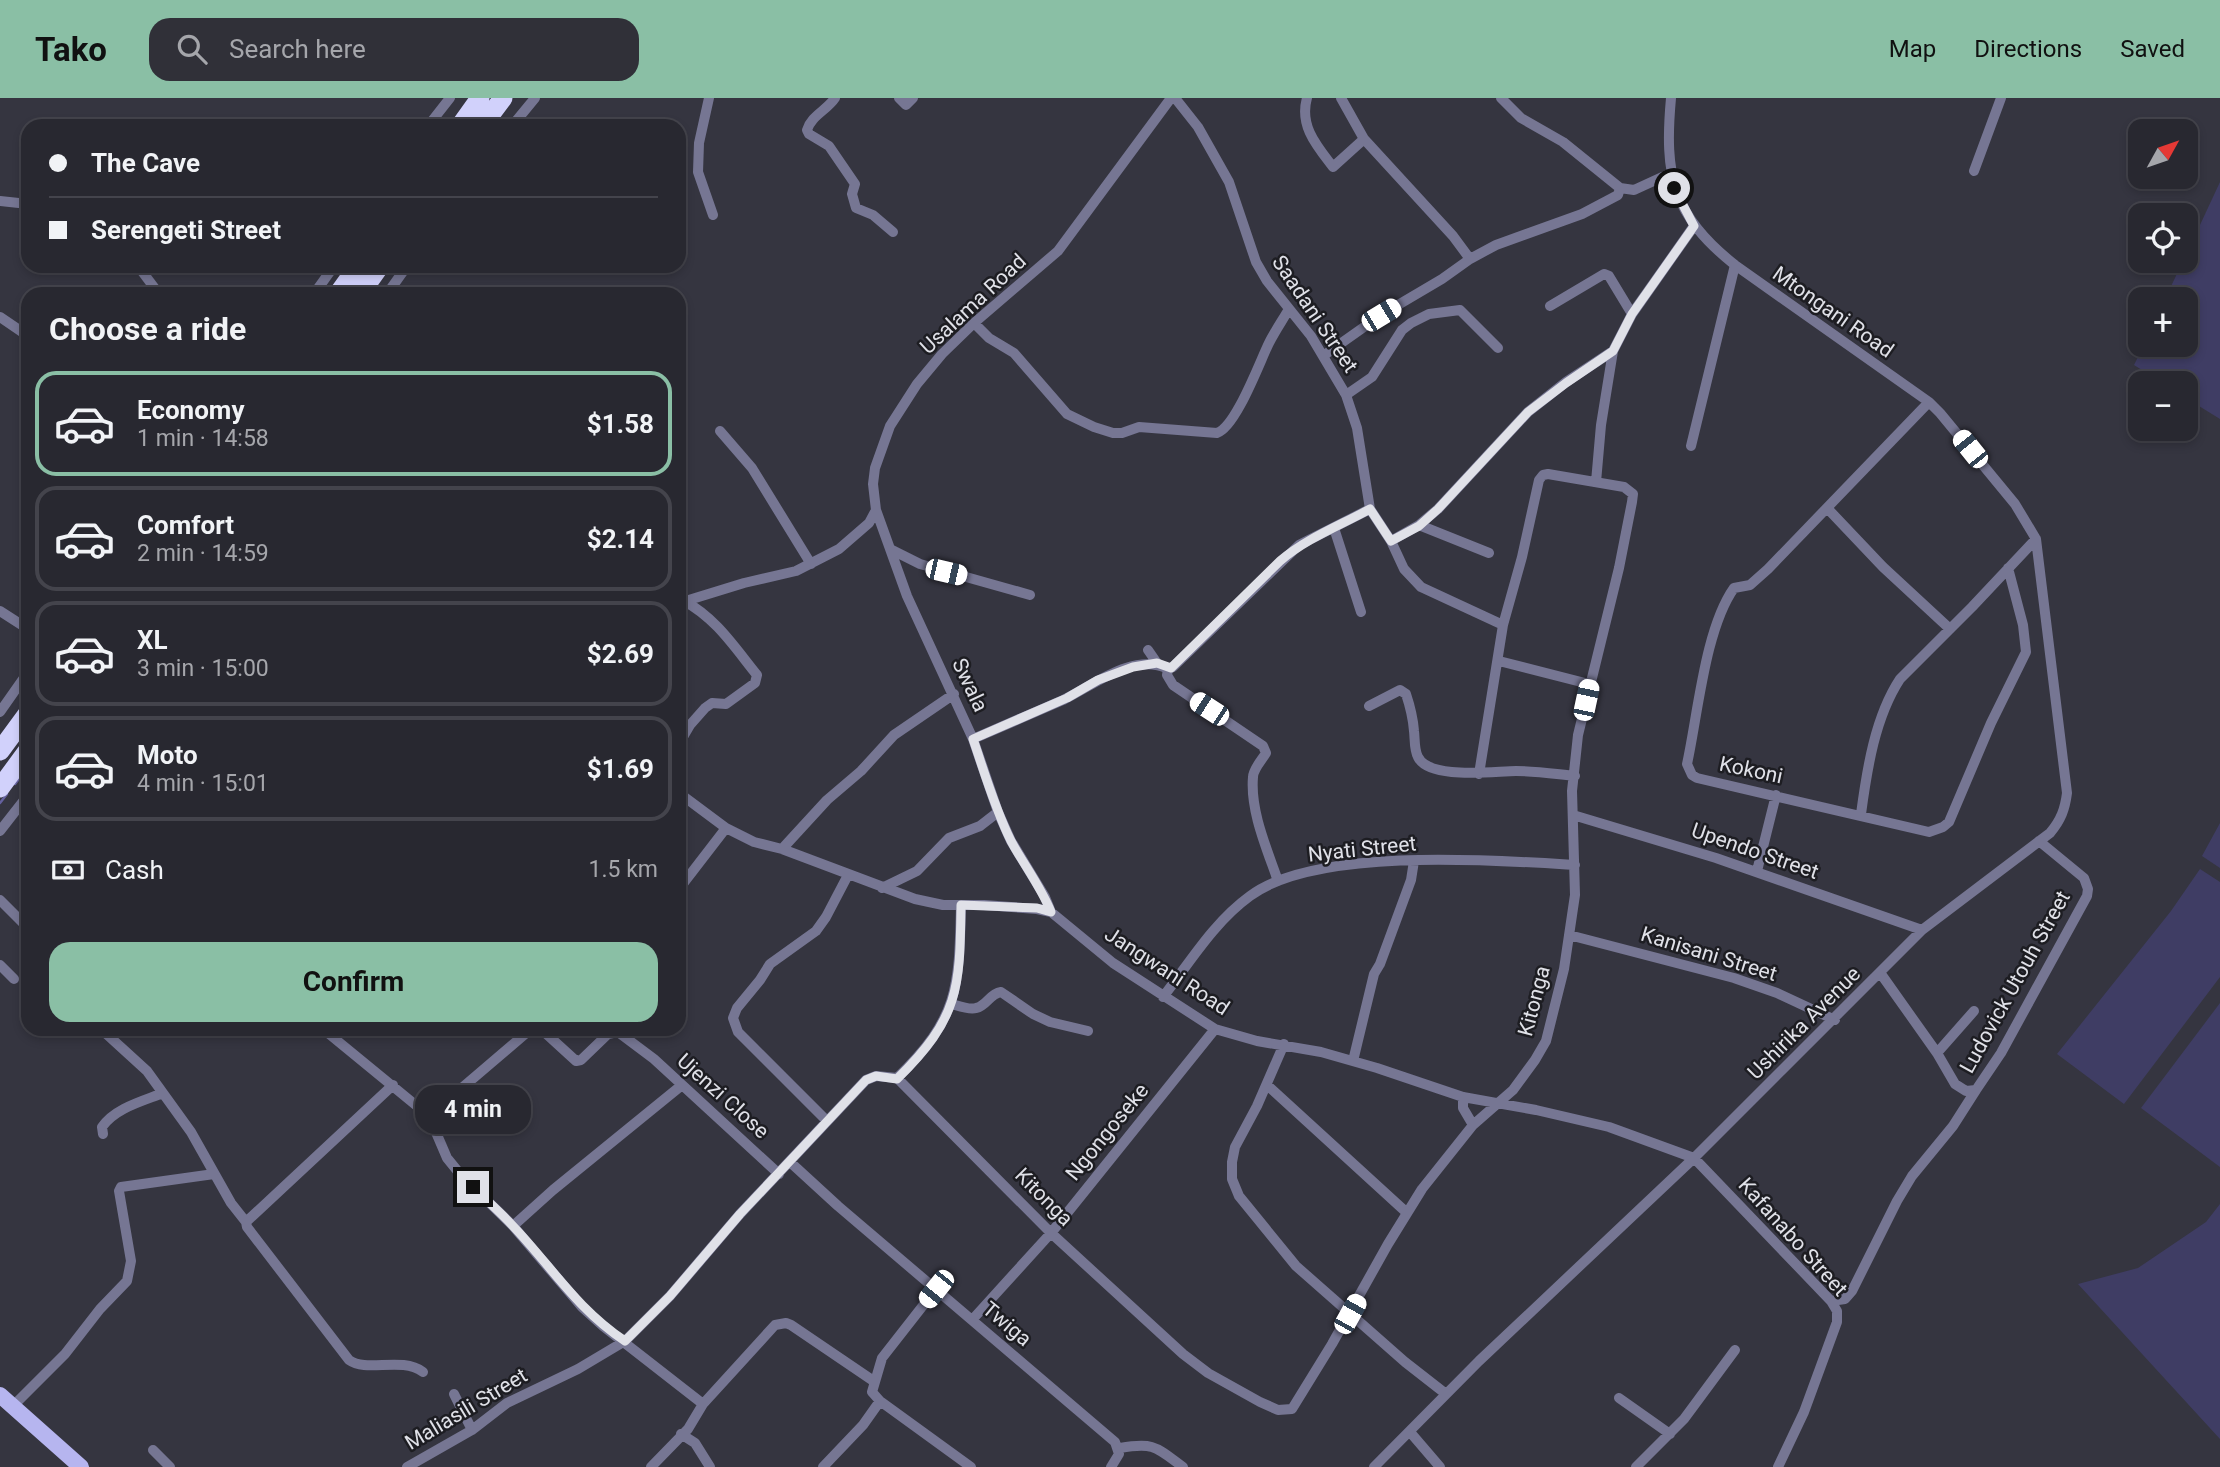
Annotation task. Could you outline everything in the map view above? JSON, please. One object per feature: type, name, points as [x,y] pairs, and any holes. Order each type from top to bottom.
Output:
[{"type":"highway","points":[[465,119],[480,98]]},
{"type":"highway","points":[[487,119],[503,98]]},
{"type":"highway","points":[[0,751],[21,722]]},
{"type":"highway","points":[[0,788],[21,760]]},
{"type":"main road","points":[[0,1395],[75,1465]]},
{"type":"street","points":[[434,119],[450,98]]},
{"type":"street","points":[[518,119],[535,98]]},
{"type":"street","points":[[709,98],[699,143],[698,172],[713,215]]},
{"type":"street","points":[[835,98],[830,106],[811,120],[807,130],[829,146],[855,184],[852,194],[856,208],[873,215],[893,232]]},
{"type":"street","points":[[899,98],[906,105],[914,98]]},
{"type":"street","name":"Saadani Street","points":[[1173,98],[1189,112],[1229,182],[1256,262],[1311,336],[1346,395],[1357,428],[1370,509],[1391,541],[1404,569],[1421,587],[1503,625]]},
{"type":"street","name":"Usalama Road","points":[[876,510],[873,484],[875,468],[890,426],[917,384],[974,323],[1058,251],[1173,98]]},
{"type":"street","points":[[1307,98],[1305,113],[1308,132],[1333,167],[1364,139]]},
{"type":"street","points":[[1341,98],[1364,139],[1453,236],[1470,259]]},
{"type":"street","points":[[1501,98],[1521,118],[1563,142],[1620,188],[1634,190],[1671,173]]},
{"type":"street","name":"Mtongani Road","points":[[1671,98],[1671,173],[1674,188],[1694,226],[1714,249],[1735,265],[1940,412],[2015,504],[2033,536]]},
{"type":"street","points":[[1974,171],[2001,98]]},
{"type":"street","points":[[1323,356],[1381,315],[1470,259],[1496,245],[1582,214],[1613,199],[1620,188]]},
{"type":"street","points":[[0,201],[21,203]]},
{"type":"street","points":[[1596,482],[1613,351],[1632,314],[1694,226]]},
{"type":"street","points":[[1691,446],[1735,265]]},
{"type":"street","points":[[1550,306],[1604,274],[1609,276],[1632,314]]},
{"type":"street","points":[[974,323],[989,338],[1014,353],[1067,414],[1076,419],[1113,433],[1139,427],[1217,433],[1226,426],[1258,373],[1268,344],[1289,309]]},
{"type":"street","points":[[1346,395],[1372,377],[1402,330],[1429,314],[1460,310],[1499,348]]},
{"type":"street","points":[[0,317],[21,331]]},
{"type":"street","points":[[1391,541],[1419,526],[1466,480],[1528,412],[1613,351]]},
{"type":"street","name":"Kokoni","points":[[1929,402],[1758,579],[1750,585],[1734,588],[1727,599],[1700,690],[1687,764],[1692,775],[1928,832],[1943,827],[1949,822],[1991,723],[2026,652],[2023,625],[2008,568]]},
{"type":"street","points":[[720,431],[752,468],[811,564]]},
{"type":"street","name":"Kitonga","points":[[897,1079],[1051,1233],[1183,1354],[1208,1373],[1278,1410],[1292,1409],[1350,1314],[1406,1212],[1473,1125],[1513,1090],[1546,1041],[1564,969],[1575,895],[1572,792],[1578,735],[1619,568],[1633,494],[1624,486],[1548,474],[1539,480],[1503,625],[1479,774]]},
{"type":"street","points":[[1168,668],[1178,663],[1299,545],[1370,509]]},
{"type":"street","points":[[1828,509],[1883,567],[1950,629]]},
{"type":"street","points":[[686,601],[796,571],[811,564],[853,537],[869,523],[876,510]]},
{"type":"street","name":"Swala","points":[[876,510],[907,596],[954,694],[1011,841],[1045,897],[1051,912]]},
{"type":"street","points":[[1419,526],[1489,553]]},
{"type":"street","points":[[1334,528],[1361,612]]},
{"type":"street","points":[[1861,814],[1872,754],[1892,691],[1900,679],[2008,568],[2033,536]]},
{"type":"street","name":"Ushirika Avenue","points":[[1374,1467],[1446,1394],[1835,1020],[1922,930],[2039,841],[2059,822],[2065,810],[2067,793],[2033,536]]},
{"type":"street","points":[[892,550],[920,564],[1030,595]]},
{"type":"street","points":[[686,604],[701,610],[712,620],[757,675],[755,683],[726,704],[712,704],[705,708],[686,732]]},
{"type":"street","points":[[0,611],[21,624]]},
{"type":"street","points":[[1147,650],[1157,663],[1168,668]]},
{"type":"street","points":[[1499,661],[1589,684]]},
{"type":"street","points":[[973,739],[1067,698],[1098,680],[1133,667],[1157,663]]},
{"type":"street","points":[[1168,668],[1167,675],[1173,685],[1263,746],[1266,753],[1253,774],[1253,781],[1258,817],[1278,881]]},
{"type":"street","points":[[0,712],[21,682]]},
{"type":"street","points":[[1369,706],[1400,690],[1406,694],[1416,751],[1421,762],[1443,771],[1479,774],[1516,771],[1575,776]]},
{"type":"street","points":[[782,849],[827,800],[861,771],[894,735],[954,694]]},
{"type":"street","points":[[1757,871],[1776,795]]},
{"type":"street","points":[[686,798],[726,828],[754,842],[782,849],[915,900],[1037,908],[1051,912]]},
{"type":"street","points":[[0,831],[21,804]]},
{"type":"street","points":[[882,888],[917,871],[950,838],[980,826],[998,811]]},
{"type":"street","name":"Upendo Street","points":[[1573,815],[1643,834],[1757,871],[1922,930]]},
{"type":"street","points":[[686,880],[726,828]]},
{"type":"street","name":"Ludovick Utouh Street","points":[[1881,974],[1937,1053],[1955,1084],[1966,1091],[1976,1090],[2001,1053],[2087,895],[2084,878],[2039,841]]},
{"type":"street","name":"Nyati Street","points":[[1163,997],[1223,919],[1252,894],[1278,881],[1353,864],[1453,860],[1575,865]]},
{"type":"street","points":[[1353,1061],[1374,974],[1411,880],[1414,861]]},
{"type":"street","points":[[826,1120],[738,1032],[733,1018],[737,1008],[760,981],[770,964],[816,930],[826,917],[848,875]]},
{"type":"street","points":[[0,900],[21,921]]},
{"type":"street","points":[[897,1079],[923,1054],[944,1023],[952,1004],[959,970],[961,905]]},
{"type":"street","name":"Jangwani Road","points":[[1051,912],[1112,963],[1215,1029],[1257,1041],[1284,1044],[1353,1061],[1462,1097],[1609,1127],[1694,1158]]},
{"type":"street","name":"Kanisani Street","points":[[1569,935],[1734,978],[1777,993],[1835,1020]]},
{"type":"street","points":[[0,965],[14,979]]},
{"type":"street","points":[[952,1004],[974,1009],[981,1007],[993,993],[1001,992],[1050,1023],[1088,1031]]},
{"type":"street","points":[[1937,1053],[1974,1010]]},
{"type":"street","name":"Ngongoseke","points":[[972,1320],[1051,1233],[1215,1029]]},
{"type":"street","points":[[109,1036],[147,1071],[191,1132],[231,1203],[265,1253],[352,1362],[413,1365],[423,1372]]},
{"type":"street","points":[[332,1036],[429,1116],[447,1158],[513,1226],[582,1307],[703,1404]]},
{"type":"street","points":[[429,1116],[523,1036]]},
{"type":"street","name":"Ujenzi Close","points":[[549,1036],[576,1061],[581,1060],[606,1036]]},
{"type":"street","name":"Ujenzi Close","points":[[623,1036],[654,1059],[779,1174]]},
{"type":"street","points":[[1284,1044],[1267,1085],[1235,1147],[1232,1179],[1248,1209],[1296,1266],[1446,1394]]},
{"type":"street","name":"Maliasili Street","points":[[407,1467],[472,1430],[507,1404],[578,1369],[625,1341],[670,1296],[740,1214],[866,1080],[876,1076],[897,1079]]},
{"type":"street","points":[[246,1222],[393,1085]]},
{"type":"street","points":[[513,1226],[682,1085]]},
{"type":"street","points":[[1267,1085],[1406,1212]]},
{"type":"street","points":[[1831,1301],[1848,1296],[1912,1176],[1953,1126],[1976,1090]]},
{"type":"street","points":[[103,1134],[102,1127],[107,1119],[163,1093]]},
{"type":"street","points":[[1462,1097],[1463,1108],[1473,1125]]},
{"type":"street","name":"Kafanabo Street","points":[[1694,1158],[1831,1301],[1837,1311],[1837,1322],[1804,1412],[1778,1467]]},
{"type":"street","name":"Twiga","points":[[790,1162],[1105,1433],[1119,1450]]},
{"type":"street","points":[[13,1406],[65,1354],[127,1281],[131,1261],[119,1191],[121,1187],[214,1174]]},
{"type":"street","points":[[936,1289],[882,1358],[872,1392],[880,1401],[971,1467]]},
{"type":"street","points":[[651,1467],[688,1429],[703,1404],[764,1335],[780,1324],[786,1323],[796,1328],[875,1382]]},
{"type":"street","points":[[1636,1467],[1670,1434],[1735,1350]]},
{"type":"street","points":[[454,1394],[472,1430]]},
{"type":"street","points":[[1619,1398],[1670,1434]]},
{"type":"street","points":[[829,1465],[880,1401]]},
{"type":"street","points":[[1410,1432],[1440,1467]]},
{"type":"street","points":[[681,1434],[695,1443],[710,1467]]},
{"type":"street","points":[[1111,1467],[1118,1459],[1119,1450],[1146,1443],[1183,1467]]},
{"type":"street","points":[[153,1450],[170,1467]]},
{"type":"shaded area","points":[[2220,182],[2220,419],[2198,405],[2198,371],[2144,371],[2134,365],[2138,357],[2198,357],[2198,287],[2171,287],[2177,273],[2198,273],[2198,229]]},
{"type":"shaded area","points":[[2220,823],[2220,868],[2202,856]]},
{"type":"shaded area","points":[[2200,869],[2220,882],[2220,977],[2124,1104],[2057,1054],[2171,911]]},
{"type":"shaded area","points":[[2220,1003],[2220,1167],[2141,1108]]},
{"type":"shaded area","points":[[2220,1204],[2220,1439],[2078,1284],[2138,1268],[2206,1222]]},
{"type":"waterway","points":[[15,784],[21,776]]},
{"type":"waterway","points":[[0,803],[7,794]]},
{"type":"route","points":[[473,1187],[513,1226],[582,1307],[625,1341],[670,1296],[740,1214],[866,1080],[876,1076],[897,1079],[923,1054],[944,1023],[952,1004],[959,970],[961,905],[1037,908],[1051,912],[1045,897],[1011,841],[973,739],[1067,698],[1098,680],[1133,667],[1157,663],[1171,668],[1299,545],[1370,509],[1391,541],[1419,526],[1466,480],[1528,412],[1613,351],[1632,314],[1694,226],[1674,188]]}]
